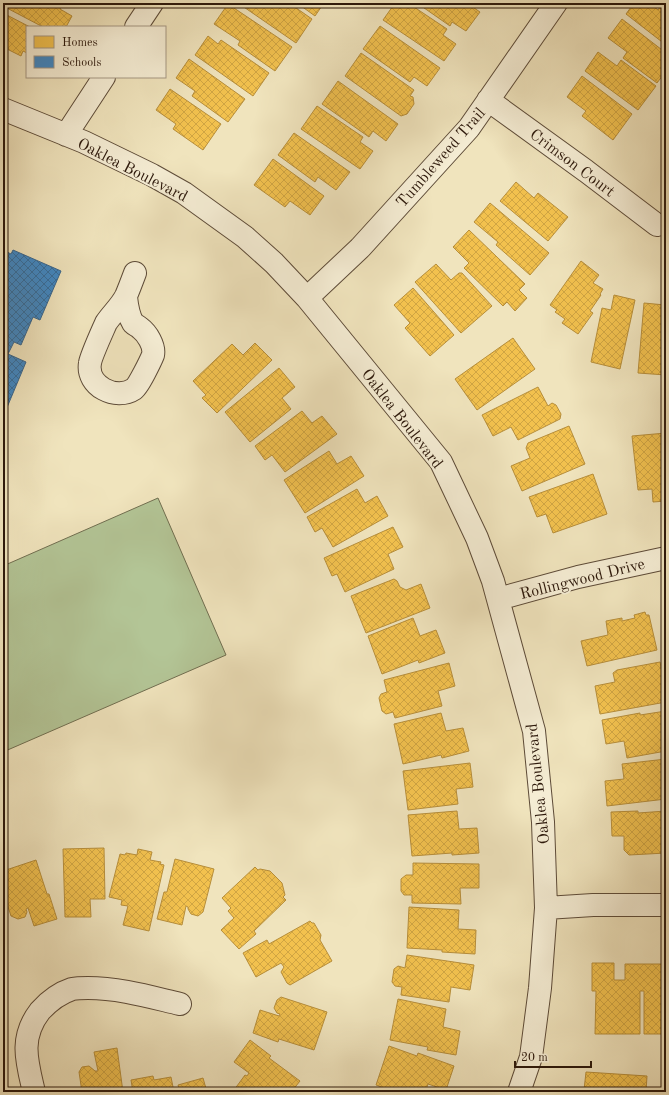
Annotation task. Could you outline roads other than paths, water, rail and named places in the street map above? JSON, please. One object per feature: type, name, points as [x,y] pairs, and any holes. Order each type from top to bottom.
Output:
[{"type":"street","points":[[137,26],[152,3]]},
{"type":"street","name":"Tumbleweed Trail","points":[[306,298],[360,248],[469,128],[556,3]]},
{"type":"street","points":[[66,135],[103,78]]},
{"type":"street","name":"Crimson Court","points":[[488,100],[657,225]]},
{"type":"street","name":"Oaklea Boulevard","points":[[3,109],[84,142],[152,175],[184,193],[245,237],[274,264],[306,298],[441,462],[477,538],[498,599],[534,731],[543,822],[546,908],[540,988],[531,1057],[519,1092]]},
{"type":"street","points":[[126,297],[135,274]]},
{"type":"street","name":"Rollingwood Drive","points":[[498,599],[578,577],[666,558]]},
{"type":"street","points":[[546,908],[593,905],[666,904]]},
{"type":"street","points":[[34,1092],[27,1064],[26,1045],[34,1019],[46,1004],[59,994],[74,988],[105,988],[180,1004]]}]
